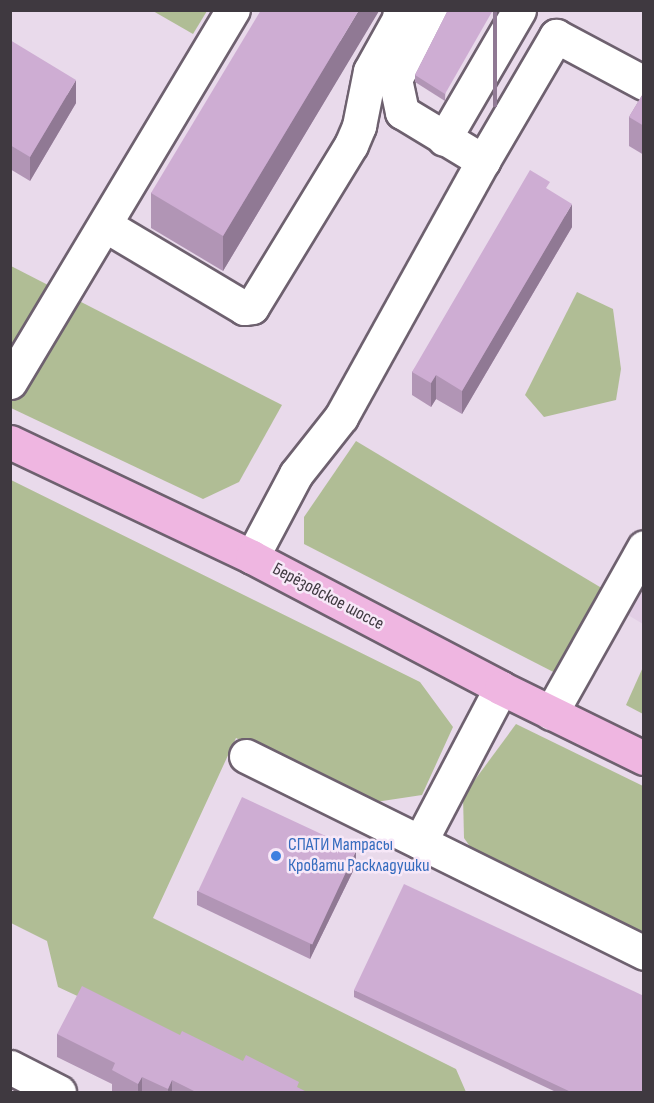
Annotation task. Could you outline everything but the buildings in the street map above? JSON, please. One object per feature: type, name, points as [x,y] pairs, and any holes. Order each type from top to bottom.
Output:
[{"type":"main road","name":"Берёзовское шоссе","points":[[10,442],[252,557],[501,688],[644,758]]},
{"type":"lane","points":[[10,382],[233,10]]},
{"type":"lane","points":[[105,225],[244,308],[252,307],[351,144],[358,126],[370,71],[399,19],[400,10]]},
{"type":"lane","points":[[433,10],[394,80],[402,112],[483,161]]},
{"type":"lane","points":[[444,139],[519,10]]},
{"type":"lane","points":[[252,557],[296,474],[341,417],[483,161],[556,36],[644,83]]},
{"type":"lane","points":[[551,713],[644,547]]},
{"type":"lane","points":[[420,842],[501,688]]},
{"type":"lane","points":[[246,756],[644,953]]},
{"type":"lane","points":[[10,1067],[59,1092]]},
{"type":"shaded area","points":[[643,589],[643,624],[628,615]]},
{"type":"green space","points":[[153,11],[207,11],[193,34]]},
{"type":"green space","points":[[11,266],[282,405],[239,482],[203,499],[11,408]]},
{"type":"green space","points":[[577,292],[613,309],[621,369],[616,400],[544,417],[525,395]]},
{"type":"green space","points":[[356,441],[625,602],[571,681],[304,544],[304,517]]},
{"type":"green space","points":[[11,480],[420,682],[453,727],[422,795],[369,803],[236,738],[153,918],[456,1069],[466,1092],[284,1092],[58,987],[47,941],[11,923]]},
{"type":"green space","points":[[643,667],[643,714],[626,705]]},
{"type":"green space","points":[[516,724],[643,786],[643,935],[490,875],[464,838],[463,796]]},
{"type":"place","name":"СПАТИ Матрасы Кровати Раскладушки","points":[[276,856]]}]
